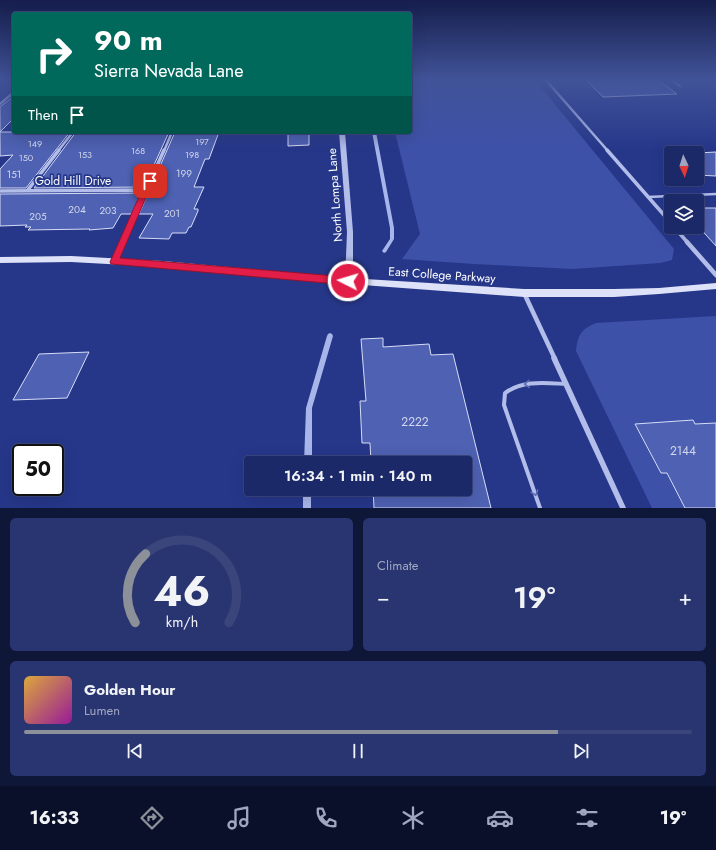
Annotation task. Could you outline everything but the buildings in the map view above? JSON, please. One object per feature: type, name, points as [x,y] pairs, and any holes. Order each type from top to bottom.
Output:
[{"type":"main road","name":"East College Parkway","points":[[0,260],[71,259],[170,265],[348,281],[524,293],[614,293],[716,286]]},
{"type":"street","points":[[566,103],[664,215]]},
{"type":"street","points":[[27,191],[71,134]]},
{"type":"street","points":[[114,262],[171,134]]},
{"type":"street","name":"North Lompa Lane","points":[[342,134],[350,232],[348,281]]},
{"type":"street","name":"Gold Hill Drive","points":[[0,191],[146,190]]},
{"type":"street","points":[[680,234],[716,275]]},
{"type":"street","points":[[524,293],[623,508]]},
{"type":"lane","points":[[648,197],[716,194]]},
{"type":"lane","points":[[540,508],[504,405],[505,393],[512,387],[522,384],[566,384]]},
{"type":"shaded area","points":[[412,103],[554,103],[674,249],[672,260],[660,263],[573,269],[402,259],[420,234],[395,134],[412,134]]},
{"type":"shaded area","points":[[716,316],[716,508],[652,508],[576,351],[579,337],[586,328],[596,323]]},
{"type":"waterway","points":[[374,134],[392,228],[392,239],[384,251]]},
{"type":"waterway","points":[[308,456],[309,408],[330,336]]},
{"type":"waterway","points":[[307,496],[307,508]]},
{"type":"route","points":[[150,181],[114,262],[163,264],[348,281]]}]
